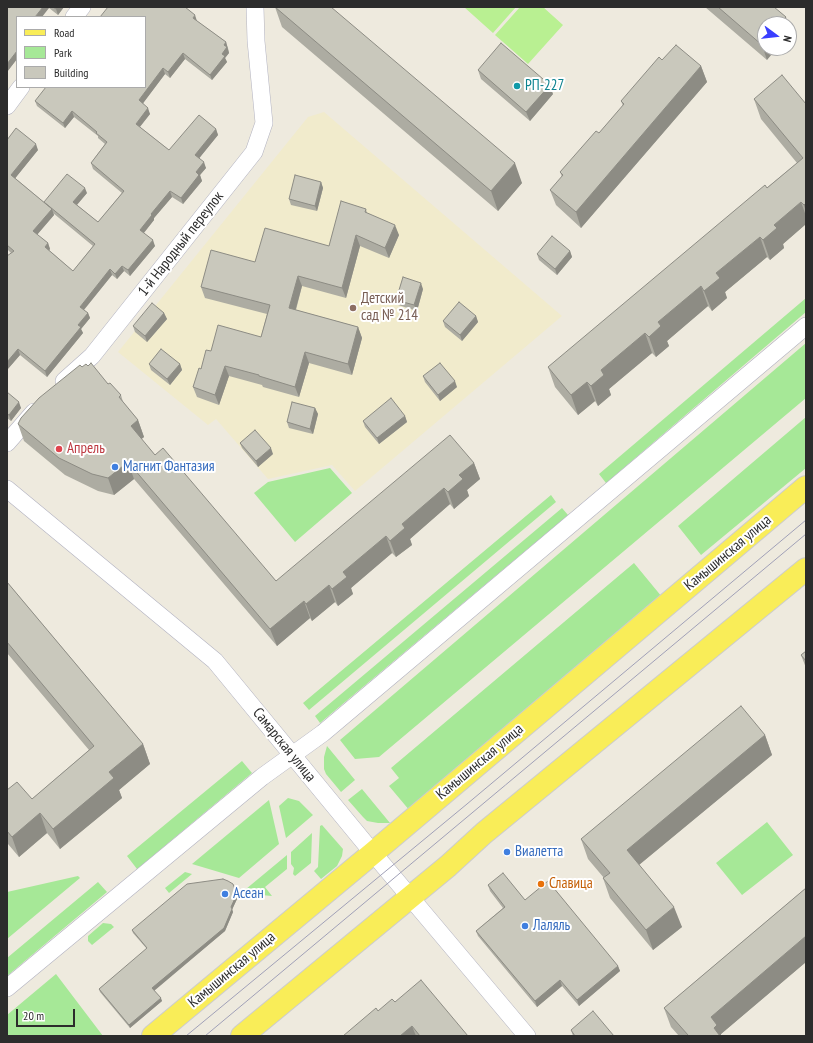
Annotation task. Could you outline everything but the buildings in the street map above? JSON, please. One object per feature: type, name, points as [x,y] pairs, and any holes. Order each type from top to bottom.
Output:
[{"type":"main road","name":"Камышинская улица","points":[[153,1036],[373,853],[806,487]]},
{"type":"main road","points":[[242,1036],[448,866],[490,828],[806,569]]},
{"type":"street","points":[[75,16],[82,7]]},
{"type":"street","name":"1-й Народный переулок","points":[[7,443],[49,395],[92,356],[254,152],[264,123],[256,41],[255,7]]},
{"type":"street","points":[[7,106],[20,88]]},
{"type":"street","points":[[7,988],[262,777],[323,733],[806,326]]},
{"type":"street","name":"Самарская улица","points":[[7,489],[215,661],[373,853],[527,1036]]},
{"type":"shaded area","name":"Детский сад № 214","points":[[324,112],[562,316],[355,491],[332,465],[268,479],[216,419],[208,425],[118,352],[308,117]]},
{"type":"green space","points":[[464,7],[516,7],[493,33]]},
{"type":"green space","points":[[520,7],[543,7],[563,25],[528,64],[495,35]]},
{"type":"green space","points":[[806,298],[806,312],[606,483],[599,474]]},
{"type":"green space","points":[[806,343],[806,398],[379,757],[355,759],[340,740]]},
{"type":"green space","points":[[806,417],[806,468],[701,555],[678,526]]},
{"type":"green space","points":[[330,468],[352,493],[295,542],[254,493],[268,482]]},
{"type":"green space","points":[[551,495],[556,502],[309,710],[303,703]]},
{"type":"green space","points":[[562,508],[568,515],[320,723],[315,716]]},
{"type":"green space","points":[[634,563],[662,597],[410,811],[389,786],[399,778],[391,768]]},
{"type":"green space","points":[[327,746],[355,780],[341,792],[326,774],[324,769],[324,757]]},
{"type":"green space","points":[[242,761],[252,773],[137,869],[127,856]]},
{"type":"green space","points":[[362,789],[390,823],[367,821],[348,800]]},
{"type":"green space","points":[[288,798],[299,801],[313,815],[286,838],[279,806]]},
{"type":"green space","points":[[269,800],[279,844],[239,878],[192,864]]},
{"type":"green space","points":[[767,822],[793,855],[742,895],[716,863]]},
{"type":"green space","points":[[322,825],[343,849],[342,856],[337,866],[321,879],[314,871],[318,867],[320,826]]},
{"type":"green space","points":[[312,833],[311,863],[295,876],[293,874],[294,868],[291,864],[291,852]]},
{"type":"green space","points":[[287,855],[287,869],[265,887],[272,896],[250,894],[246,889]]},
{"type":"green space","points":[[185,872],[192,874],[169,893],[165,888]]},
{"type":"green space","points":[[78,876],[80,878],[7,939],[7,892]]},
{"type":"green space","points":[[98,882],[107,892],[7,976],[7,958]]},
{"type":"green space","points":[[103,923],[111,924],[114,927],[92,945],[88,941],[88,936]]},
{"type":"green space","points":[[56,974],[103,1036],[7,1036],[7,1015]]},
{"type":"tram line","points":[[186,1036],[467,804],[806,520]]},
{"type":"tram line","points":[[205,1036],[806,534]]},
{"type":"place","name":"РП-227","points":[[517,86]]},
{"type":"place","name":"Детский сад № 214","points":[[353,308]]},
{"type":"place","name":"Апрель","points":[[59,449]]},
{"type":"place","name":"Магнит Фантазия","points":[[115,467]]},
{"type":"place","name":"Виалетта","points":[[507,852]]},
{"type":"place","name":"Славица","points":[[541,884]]},
{"type":"place","name":"Асеан","points":[[225,894]]},
{"type":"place","name":"Лаляль","points":[[525,926]]}]
